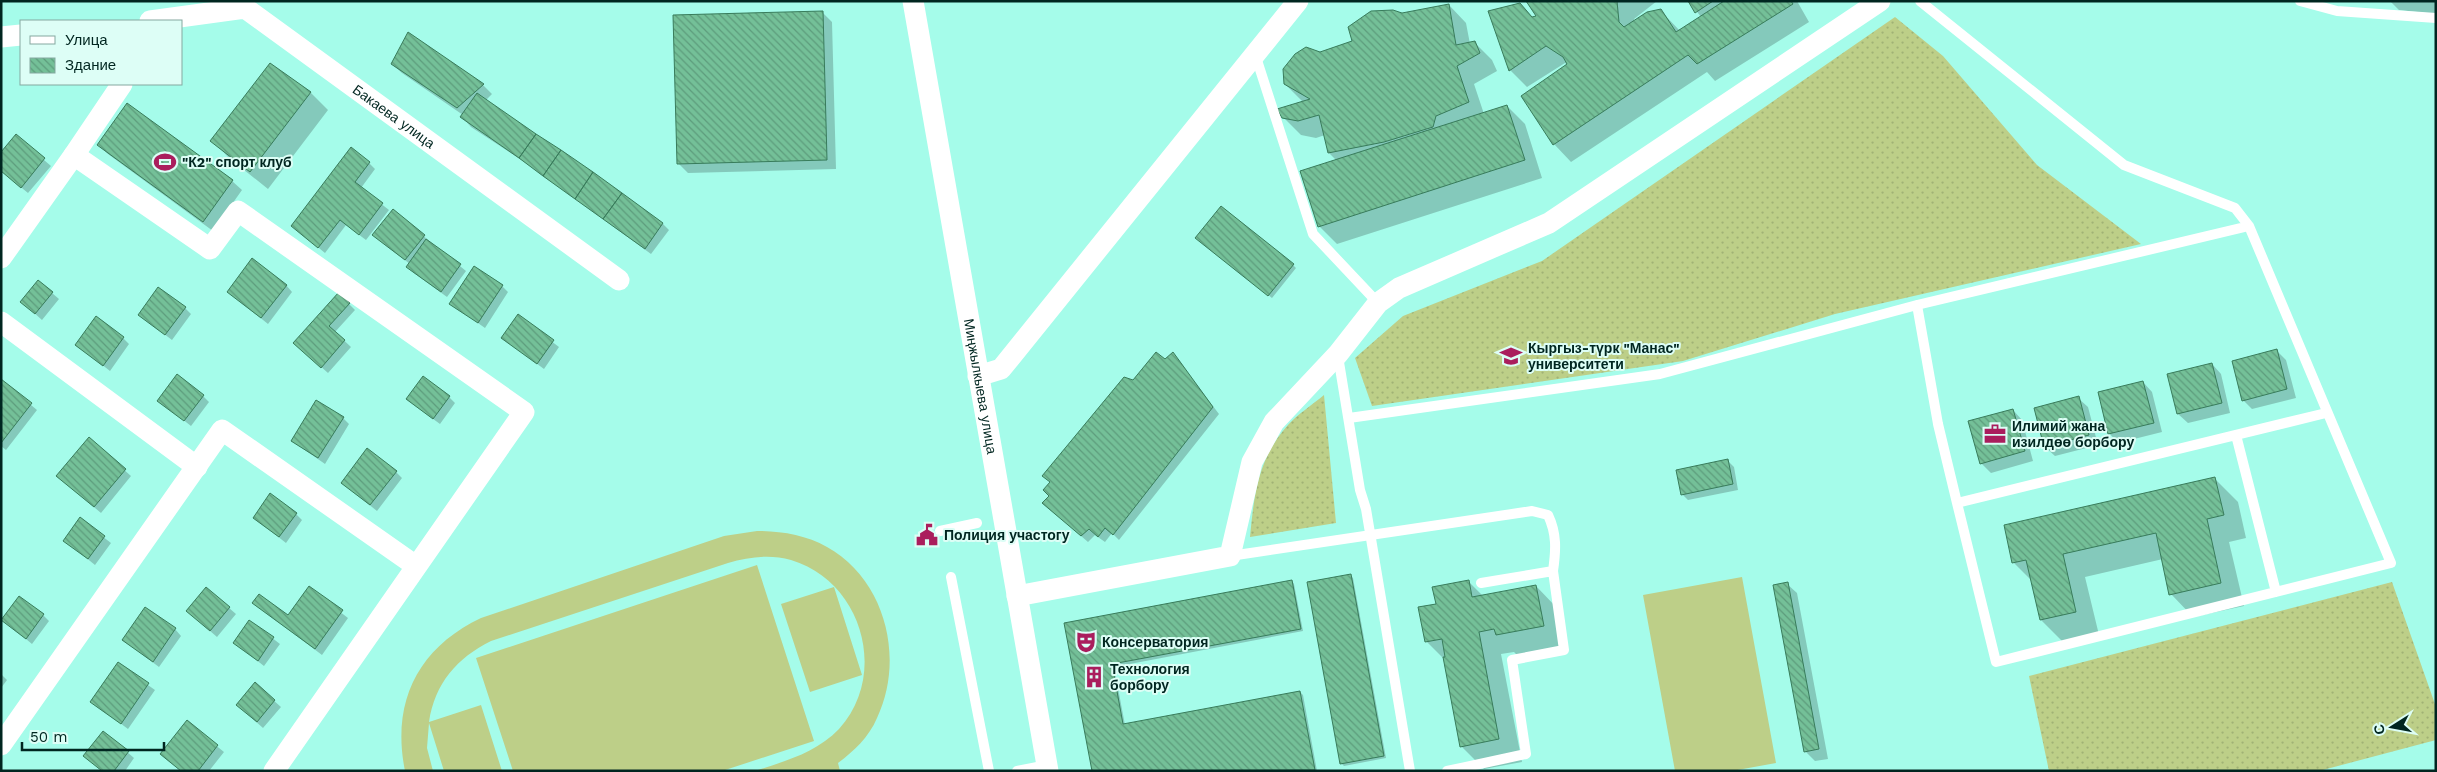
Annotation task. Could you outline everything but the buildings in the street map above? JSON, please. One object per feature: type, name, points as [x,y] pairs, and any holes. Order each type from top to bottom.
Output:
[{"type":"street","name":"Миңжылкыева улица","points":[[913,1],[1048,768]]},
{"type":"street","points":[[978,376],[1001,369],[1298,1]]},
{"type":"street","points":[[1017,596],[1230,556],[1252,462],[1274,422],[1338,354],[1378,303],[1399,288],[1549,223],[1880,1]]},
{"type":"street","name":"Бакаева улица","points":[[154,20],[207,7],[245,8],[619,280]]},
{"type":"street","points":[[1,37],[20,35]]},
{"type":"street","points":[[1,258],[74,156],[121,85]]},
{"type":"street","points":[[74,156],[210,249],[238,211],[524,412],[274,771]]},
{"type":"street","points":[[1,322],[197,467]]},
{"type":"street","points":[[2,743],[222,430],[416,566]]},
{"type":"lane","points":[[1917,305],[1938,424],[1996,662],[2391,563],[2326,413],[2249,226],[2235,208],[2124,164],[1920,1]]},
{"type":"lane","points":[[2300,1],[2338,11],[2436,18]]},
{"type":"lane","points":[[1255,54],[1313,234],[1378,303]]},
{"type":"lane","points":[[1349,418],[1660,374],[1917,305],[2249,226]]},
{"type":"lane","points":[[1338,354],[1410,771]]},
{"type":"lane","points":[[1957,503],[2326,413]]},
{"type":"lane","points":[[2236,435],[2276,592]]},
{"type":"lane","points":[[1230,556],[1532,511],[1548,515],[1553,526],[1556,544],[1553,570],[1564,650],[1512,660],[1526,754],[1447,771]]},
{"type":"lane","points":[[940,531],[977,523]]},
{"type":"lane","points":[[1481,583],[1553,570]]},
{"type":"lane","points":[[951,577],[989,771]]},
{"type":"lane","points":[[1018,771],[1048,768]]},
{"type":"green space","points":[[1895,17],[1943,56],[2037,165],[2141,244],[1835,314],[1683,361],[1372,406],[1355,358],[1403,316],[1542,261]]},
{"type":"green space","points":[[1324,395],[1336,523],[1250,537],[1253,506],[1259,478],[1270,451],[1288,425]]},
{"type":"green space","points":[[757,531],[784,533],[811,539],[827,547],[847,561],[864,579],[876,600],[885,623],[889,647],[889,671],[885,695],[870,731],[838,763],[840,771],[755,771],[789,760],[810,750],[839,729],[854,707],[863,682],[865,657],[860,632],[851,608],[835,588],[815,571],[791,560],[767,557],[744,559],[728,563],[491,641],[479,648],[458,664],[442,684],[436,695],[429,722],[481,705],[502,771],[444,771],[429,723],[427,748],[433,771],[405,771],[402,722],[406,700],[414,680],[426,661],[459,630],[481,618],[724,536]]},
{"type":"green space","points":[[757,565],[814,741],[722,771],[513,771],[476,658]]},
{"type":"green space","points":[[1742,577],[1776,763],[1732,771],[1675,771],[1643,595]]},
{"type":"green space","points":[[2392,582],[2436,707],[2436,740],[2319,771],[2049,771],[2029,676]]},
{"type":"green space","points":[[834,587],[862,675],[810,692],[781,604]]},
{"type":"place","name":"\"К2\" спорт клуб","points":[[165,162]]},
{"type":"place","name":"Кыргыз-түрк \"Манас\" университети","points":[[1511,356]]},
{"type":"place","name":"Илимий жана изилдөө борбору","points":[[1995,434]]},
{"type":"place","name":"Полиция участогу","points":[[927,535]]},
{"type":"place","name":"Консерватория","points":[[1086,642]]},
{"type":"place","name":"Технология борбору","points":[[1094,677]]}]
